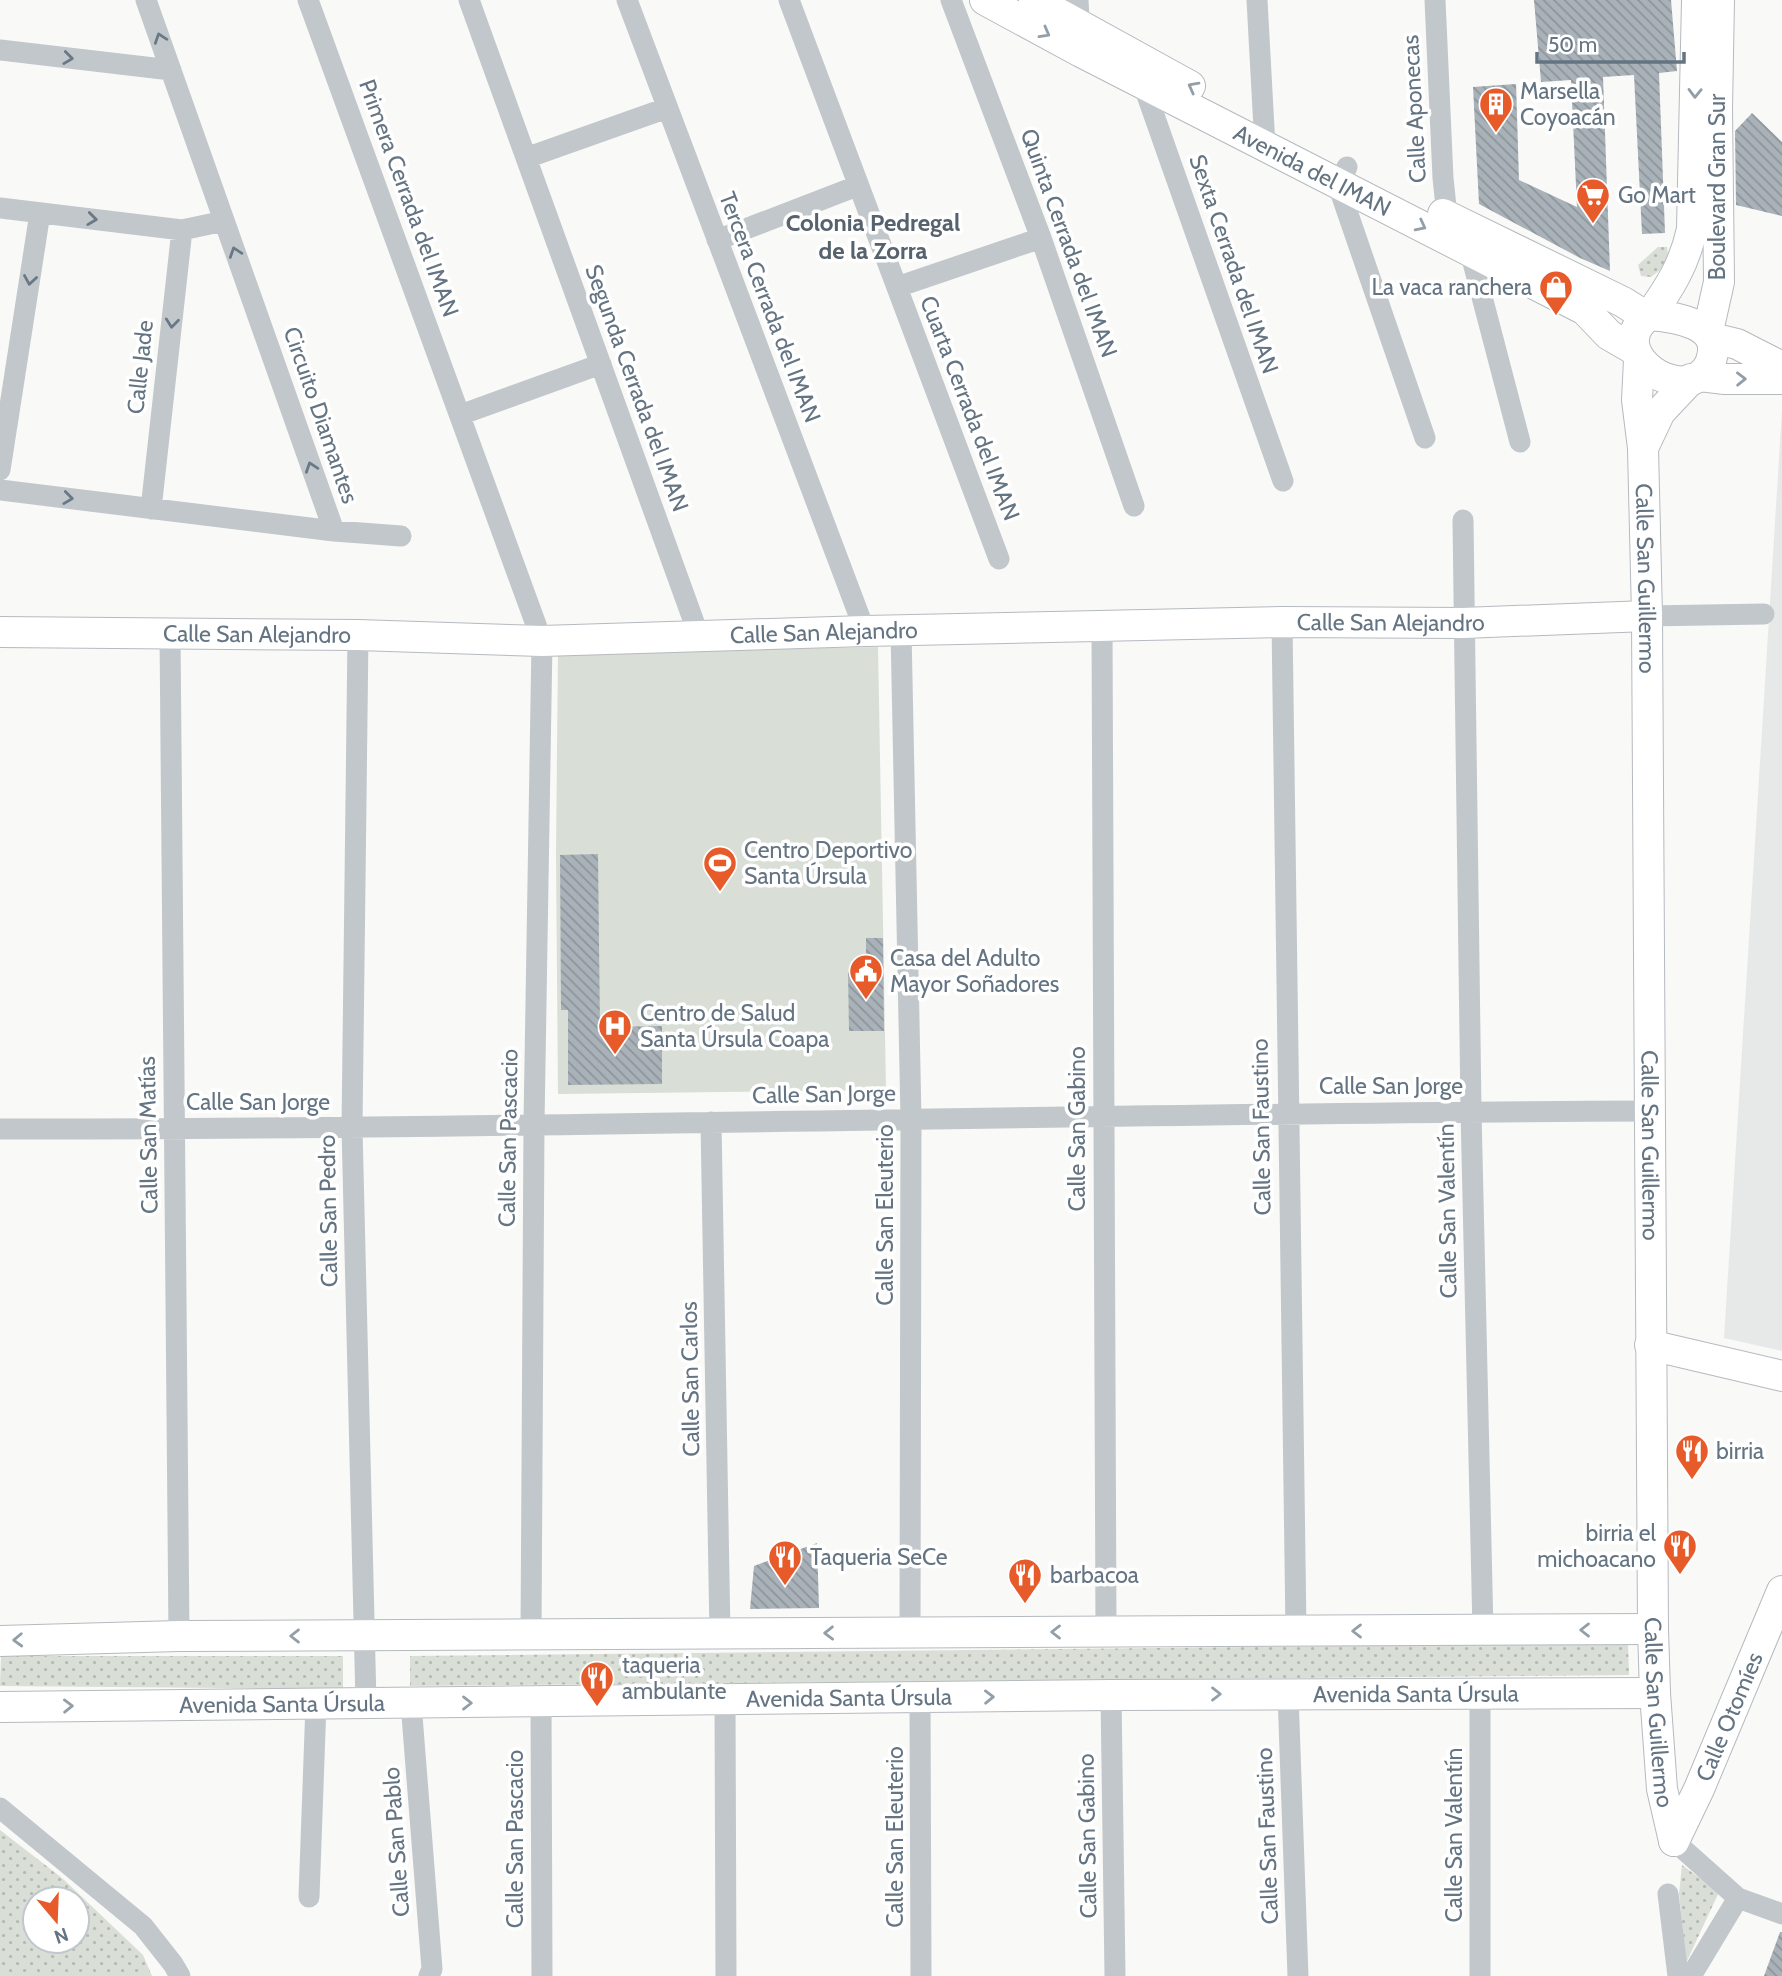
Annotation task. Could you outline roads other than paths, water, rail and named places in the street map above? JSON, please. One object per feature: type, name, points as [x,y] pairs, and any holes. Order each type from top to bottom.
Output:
[{"type":"street","name":"Circuito Diamantes","points":[[0,490],[334,531],[146,0]]},
{"type":"street","name":"Primera Cerrada del IMAN","points":[[308,0],[542,641]]},
{"type":"street","name":"Segunda Cerrada del IMAN","points":[[468,0],[699,636]]},
{"type":"street","name":"Tercera Cerrada del IMAN","points":[[627,0],[865,631]]},
{"type":"street","name":"Cuarta Cerrada del IMAN","points":[[789,0],[999,559]]},
{"type":"street","name":"Quinta Cerrada del IMAN","points":[[951,0],[1041,238],[1134,506]]},
{"type":"street","name":"Avenida del IMAN","points":[[985,0],[1080,26]]},
{"type":"street","name":"Avenida del IMAN","points":[[1034,0],[1080,26],[1147,75],[1343,176],[1470,251],[1584,310],[1609,335],[1637,355]]},
{"type":"street","points":[[1257,0],[1264,136]]},
{"type":"street","name":"Calle Aponecas","points":[[1435,0],[1447,216]]},
{"type":"street","name":"Boulevard Gran Sur","points":[[1648,316],[1676,277],[1692,229],[1697,0]]},
{"type":"street","name":"Boulevard Gran Sur","points":[[1710,334],[1719,282],[1719,0]]},
{"type":"street","points":[[0,50],[171,70]]},
{"type":"street","name":"Sexta Cerrada del IMAN","points":[[1147,75],[1283,481]]},
{"type":"street","points":[[526,158],[667,108]]},
{"type":"street","points":[[1343,176],[1360,249],[1425,438]]},
{"type":"street","name":"Avenida del IMAN","points":[[1343,176],[1447,216],[1648,316]]},
{"type":"street","points":[[716,240],[858,186]]},
{"type":"street","points":[[0,208],[182,230],[225,222]]},
{"type":"street","points":[[0,470],[40,213]]},
{"type":"street","points":[[1447,216],[1470,251],[1520,442]]},
{"type":"street","name":"Calle Jade","points":[[151,509],[182,230]]},
{"type":"street","points":[[897,287],[1041,238]]},
{"type":"street","points":[[1782,367],[1675,317],[1648,316],[1635,335],[1637,355],[1649,369],[1662,376],[1679,380],[1782,379]]},
{"type":"street","points":[[1696,378],[1711,363],[1714,351],[1710,334]]},
{"type":"street","name":"Calle San Guillermo","points":[[1637,355],[1637,400],[1643,448],[1647,616],[1653,1629],[1662,1789],[1674,1841]]},
{"type":"street","points":[[460,415],[601,364]]},
{"type":"street","name":"Calle San Guillermo","points":[[1643,448],[1660,412],[1696,378]]},
{"type":"street","name":"Calle San Valentín","points":[[1463,520],[1471,1111],[1483,1631]]},
{"type":"street","points":[[334,531],[401,536]]},
{"type":"street","points":[[1647,616],[1765,614]]},
{"type":"street","name":"Calle San Alejandro","points":[[0,632],[358,635],[542,641],[1282,622],[1463,623],[1647,616]]},
{"type":"street","name":"Calle San Faustino","points":[[1282,622],[1296,1631]]},
{"type":"street","name":"Calle San Gabino","points":[[1102,626],[1106,1632]]},
{"type":"street","name":"Calle San Eleuterio","points":[[901,631],[911,1119],[910,1632]]},
{"type":"street","name":"Calle San Matías","points":[[170,634],[179,1636]]},
{"type":"street","name":"Calle San Pedro","points":[[358,635],[352,1128],[366,1703]]},
{"type":"street","name":"Calle San Pascacio","points":[[531,1635],[534,1123],[542,641]]},
{"type":"street","name":"Calle San Jorge","points":[[0,1129],[352,1128],[1287,1112],[1649,1111]]},
{"type":"street","name":"Calle San Carlos","points":[[711,1122],[720,1635]]},
{"type":"street","points":[[1650,1345],[1782,1376]]},
{"type":"street","name":"Calle Otomíes","points":[[1674,1841],[1699,1789],[1782,1591]]},
{"type":"street","points":[[0,1641],[179,1636],[1653,1629]]},
{"type":"street","name":"Avenida Santa Úrsula","points":[[0,1707],[1111,1695],[1655,1693]]},
{"type":"street","name":"Calle San Faustino","points":[[1288,1694],[1298,1976]]},
{"type":"street","name":"Calle San Valentín","points":[[1480,1694],[1480,1976]]},
{"type":"street","name":"Calle San Gabino","points":[[1111,1695],[1115,1976]]},
{"type":"street","name":"Calle San Eleuterio","points":[[920,1698],[921,1976]]},
{"type":"street","points":[[725,1699],[726,1976]]},
{"type":"street","name":"Calle San Pascacio","points":[[541,1702],[542,1976]]},
{"type":"street","name":"Calle San Pablo","points":[[411,1703],[432,1969],[429,1976]]},
{"type":"street","points":[[309,1897],[316,1704]]},
{"type":"street","points":[[0,1808],[144,1926],[180,1976]]},
{"type":"street","points":[[1674,1841],[1738,1898],[1782,1914]]},
{"type":"street","points":[[1668,1894],[1678,1976]]},
{"type":"street","points":[[1691,1976],[1738,1898]]},
{"type":"place","name":"Marsella Coyoacán","points":[[1496,134]]},
{"type":"place","name":"Go Mart","points":[[1593,225]]},
{"type":"place","name":"La vaca ranchera","points":[[1556,317]]},
{"type":"place","name":"Centro Deportivo Santa Úrsula","points":[[720,893]]},
{"type":"place","name":"Casa del Adulto Mayor Soñadores","points":[[866,1001]]},
{"type":"place","name":"Centro de Salud Santa Úrsula Coapa","points":[[615,1056]]},
{"type":"place","name":"birria","points":[[1692,1481]]},
{"type":"place","name":"birria el michoacano","points":[[1680,1576]]},
{"type":"place","name":"Taqueria SeCe","points":[[785,1587]]},
{"type":"place","name":"barbacoa","points":[[1025,1605]]},
{"type":"place","name":"taqueria ambulante","points":[[597,1708]]},
{"type":"district","name":"Colonia Pedregal de la Zorra","points":[[873,237]]}]
